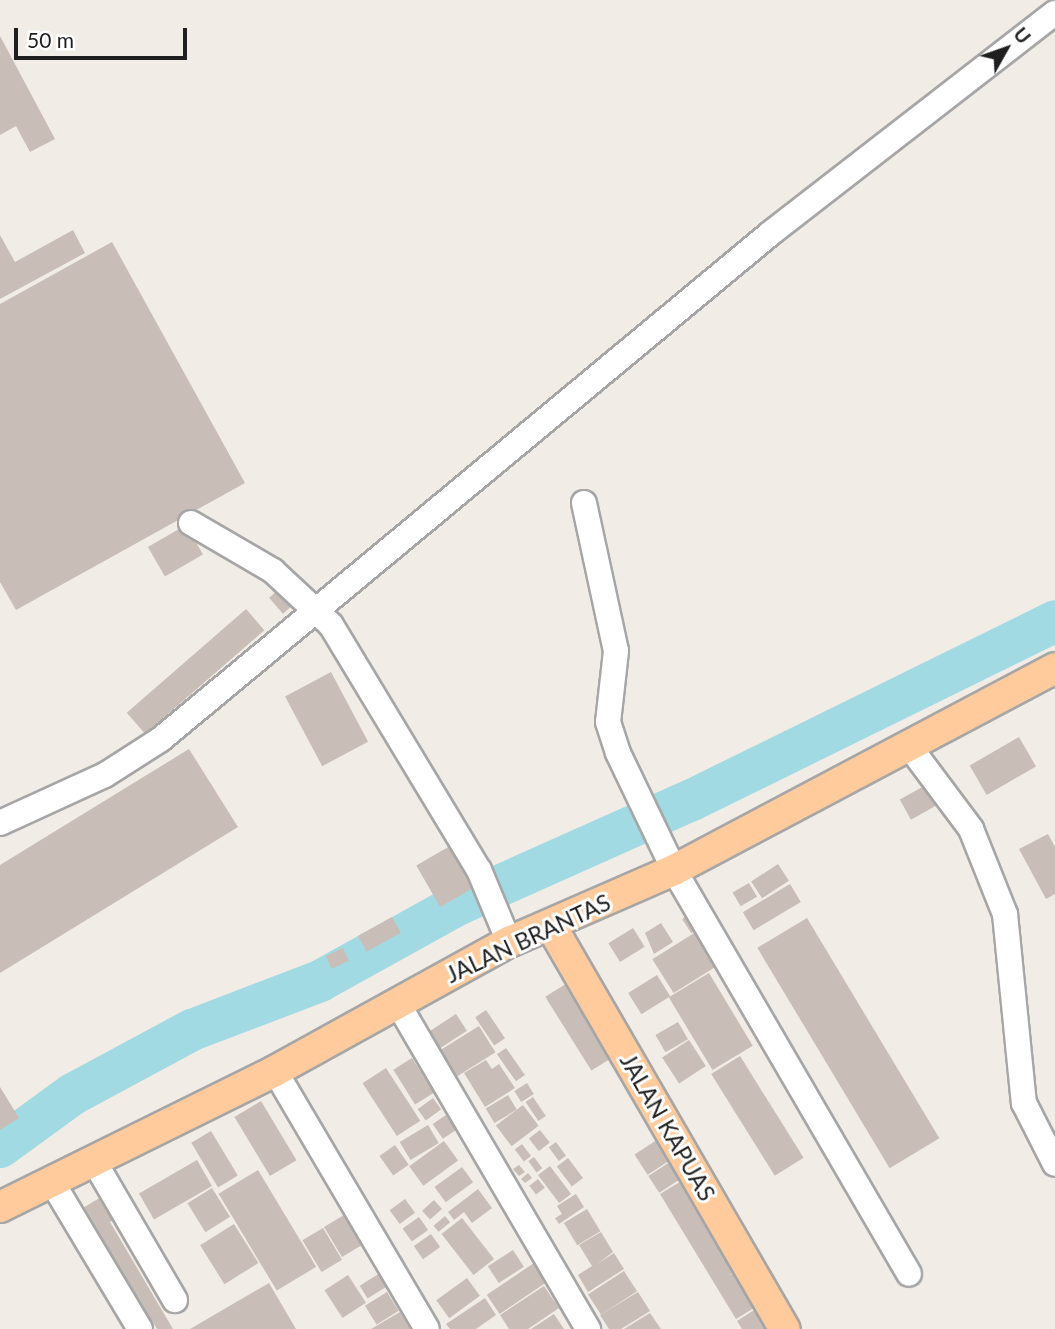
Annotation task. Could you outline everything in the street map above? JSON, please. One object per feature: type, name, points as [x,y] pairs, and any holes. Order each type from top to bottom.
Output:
[{"type":"main road","name":"JALAN BRANTAS","points":[[0,1207],[275,1071],[397,1002],[507,934],[551,926],[669,859],[909,746],[1055,668]]},
{"type":"main road","name":"JALAN KAPUAS","points":[[551,926],[785,1329]]},
{"type":"street","points":[[0,823],[93,781],[161,739],[315,608],[771,233],[1055,13]]},
{"type":"street","points":[[584,503],[616,651],[608,722],[669,859],[909,1273]]},
{"type":"street","points":[[191,523],[273,571],[331,625],[479,870],[507,934]]},
{"type":"street","points":[[909,746],[971,829],[1005,914],[1024,1103],[1055,1164]]},
{"type":"street","points":[[397,1002],[588,1329]]},
{"type":"street","points":[[275,1071],[427,1329]]},
{"type":"street","points":[[94,1161],[175,1300]]},
{"type":"street","points":[[52,1182],[140,1329]]},
{"type":"building","points":[[0,36],[55,139],[30,152],[16,126],[0,135]]},
{"type":"building","points":[[73,230],[85,253],[0,299],[0,235],[15,262]]},
{"type":"building","points":[[112,242],[245,483],[16,610],[0,582],[0,304]]},
{"type":"building","points":[[186,525],[203,554],[165,576],[148,547]]},
{"type":"building","points":[[285,584],[299,600],[283,614],[269,598]]},
{"type":"building","points":[[246,609],[264,630],[145,734],[127,713]]},
{"type":"building","points":[[331,672],[368,742],[322,766],[285,696]]},
{"type":"building","points":[[1019,737],[1036,766],[987,795],[970,766]]},
{"type":"building","points":[[189,749],[238,827],[0,973],[0,865]]},
{"type":"building","points":[[926,785],[937,805],[911,820],[900,800]]},
{"type":"building","points":[[1048,834],[1055,847],[1055,894],[1046,899],[1019,849]]},
{"type":"building","points":[[450,846],[474,888],[440,907],[416,866]]},
{"type":"building","points":[[778,864],[789,881],[762,898],[751,881]]},
{"type":"building","points":[[749,883],[757,897],[741,906],[733,892]]},
{"type":"building","points":[[790,884],[801,902],[754,930],[743,912]]},
{"type":"building","points":[[693,912],[702,926],[691,933],[682,919]]},
{"type":"building","points":[[392,917],[401,933],[367,952],[358,936]]},
{"type":"building","points":[[807,918],[939,1138],[890,1168],[757,948]]},
{"type":"building","points":[[661,923],[673,942],[654,954],[645,933]]},
{"type":"building","points":[[633,928],[645,947],[620,962],[608,943]]},
{"type":"building","points":[[699,930],[720,964],[674,993],[652,959]]},
{"type":"building","points":[[343,948],[349,961],[332,969],[326,956]]},
{"type":"building","points":[[709,973],[753,1046],[712,1070],[669,997]]},
{"type":"building","points":[[657,975],[670,996],[641,1014],[628,993]]},
{"type":"building","points":[[569,982],[615,1056],[591,1071],[545,997]]},
{"type":"building","points":[[486,1010],[505,1038],[494,1045],[475,1017]]},
{"type":"building","points":[[456,1014],[467,1031],[435,1051],[424,1035]]},
{"type":"building","points":[[678,1022],[688,1039],[665,1052],[655,1035]]},
{"type":"building","points":[[479,1026],[495,1052],[450,1080],[434,1054]]},
{"type":"building","points":[[689,1040],[706,1066],[679,1083],[662,1057]]},
{"type":"building","points":[[506,1048],[525,1075],[516,1081],[497,1054]]},
{"type":"building","points":[[740,1056],[804,1158],[775,1176],[711,1074]]},
{"type":"building","points":[[412,1058],[434,1093],[415,1104],[393,1070]]},
{"type":"building","points":[[486,1060],[492,1069],[499,1064],[515,1088],[485,1107],[464,1073]]},
{"type":"building","points":[[386,1068],[420,1121],[397,1136],[363,1083]]},
{"type":"building","points":[[527,1083],[534,1094],[521,1102],[514,1091]]},
{"type":"building","points":[[0,1087],[19,1118],[0,1130]]},
{"type":"building","points":[[508,1095],[517,1110],[494,1123],[486,1108]]},
{"type":"building","points":[[533,1097],[546,1116],[538,1121],[526,1102]]},
{"type":"building","points":[[433,1098],[441,1109],[426,1120],[418,1109]]},
{"type":"building","points":[[261,1101],[297,1160],[270,1176],[234,1117]]},
{"type":"building","points":[[523,1105],[539,1126],[511,1146],[496,1125]]},
{"type":"building","points":[[446,1115],[456,1130],[443,1139],[433,1124]]},
{"type":"building","points":[[428,1125],[439,1143],[411,1160],[400,1142]]},
{"type":"building","points":[[540,1130],[550,1143],[539,1151],[529,1139]]},
{"type":"building","points":[[211,1131],[238,1176],[218,1187],[191,1143]]},
{"type":"building","points":[[663,1136],[676,1156],[648,1175],[634,1155]]},
{"type":"building","points":[[444,1141],[458,1160],[423,1186],[409,1166]]},
{"type":"building","points":[[556,1142],[566,1156],[559,1161],[549,1147]]},
{"type":"building","points":[[522,1144],[531,1156],[524,1161],[515,1149]]},
{"type":"building","points":[[395,1145],[409,1165],[393,1176],[379,1156]]},
{"type":"building","points":[[534,1157],[542,1168],[537,1172],[528,1161]]},
{"type":"building","points":[[568,1158],[583,1178],[572,1186],[557,1166]]},
{"type":"building","points":[[676,1158],[687,1175],[659,1193],[648,1176]]},
{"type":"building","points":[[197,1160],[212,1186],[154,1219],[139,1194]]},
{"type":"building","points":[[519,1165],[525,1172],[519,1176],[513,1169]]},
{"type":"building","points":[[550,1166],[571,1194],[559,1203],[538,1175]]},
{"type":"building","points":[[462,1167],[473,1182],[446,1202],[434,1187]]},
{"type":"building","points":[[258,1170],[316,1267],[277,1291],[219,1194]]},
{"type":"building","points":[[528,1173],[532,1178],[525,1183],[521,1179]]},
{"type":"building","points":[[688,1177],[740,1268],[727,1276],[741,1269],[762,1303],[736,1319],[660,1194]]},
{"type":"building","points":[[538,1179],[545,1188],[536,1194],[529,1186]]},
{"type":"building","points":[[212,1188],[230,1217],[205,1232],[187,1203]]},
{"type":"building","points":[[478,1189],[492,1208],[472,1223],[464,1212],[454,1220],[448,1212]]},
{"type":"building","points":[[106,1194],[120,1217],[110,1222],[173,1329],[157,1329],[83,1208]]},
{"type":"building","points":[[576,1194],[584,1207],[559,1224],[555,1218],[562,1214],[557,1206]]},
{"type":"building","points":[[405,1199],[415,1213],[400,1224],[390,1210]]},
{"type":"building","points":[[434,1200],[442,1209],[430,1220],[422,1211]]},
{"type":"building","points":[[587,1209],[600,1231],[577,1245],[564,1223]]},
{"type":"building","points":[[349,1212],[362,1245],[342,1257],[324,1227]]},
{"type":"building","points":[[445,1216],[450,1222],[439,1232],[434,1226]]},
{"type":"building","points":[[419,1217],[428,1230],[412,1242],[403,1228]]},
{"type":"building","points":[[462,1218],[494,1259],[474,1275],[442,1234]]},
{"type":"building","points":[[234,1224],[258,1263],[224,1284],[200,1245]]},
{"type":"building","points":[[323,1228],[342,1260],[321,1272],[302,1240]]},
{"type":"building","points":[[601,1232],[613,1252],[597,1264],[614,1253],[624,1269],[588,1292],[578,1275],[592,1266],[579,1245]]},
{"type":"building","points":[[431,1234],[440,1247],[423,1259],[414,1246]]},
{"type":"building","points":[[513,1250],[524,1267],[499,1283],[488,1266]]},
{"type":"building","points":[[534,1263],[547,1282],[500,1314],[487,1295]]},
{"type":"building","points":[[624,1271],[637,1291],[601,1315],[588,1294]]},
{"type":"building","points":[[380,1273],[388,1286],[368,1298],[360,1286]]},
{"type":"building","points":[[348,1275],[366,1303],[342,1318],[325,1290]]},
{"type":"building","points":[[467,1278],[480,1296],[449,1318],[436,1300]]},
{"type":"building","points":[[269,1283],[296,1329],[190,1329]]},
{"type":"building","points":[[544,1286],[559,1308],[528,1329],[509,1329],[500,1315]]},
{"type":"building","points":[[387,1292],[399,1311],[377,1324],[365,1306]]},
{"type":"building","points":[[638,1292],[650,1311],[621,1329],[609,1329],[600,1315]]},
{"type":"building","points":[[485,1298],[496,1315],[476,1329],[450,1329],[446,1324]]},
{"type":"building","points":[[762,1305],[774,1329],[742,1329],[737,1321]]},
{"type":"building","points":[[400,1312],[410,1329],[371,1329]]},
{"type":"building","points":[[650,1313],[661,1329],[624,1329]]},
{"type":"building","points":[[554,1314],[564,1329],[531,1329]]},
{"type":"waterway","points":[[0,1147],[73,1094],[192,1030],[320,981],[459,904],[692,800],[1055,621]]}]
